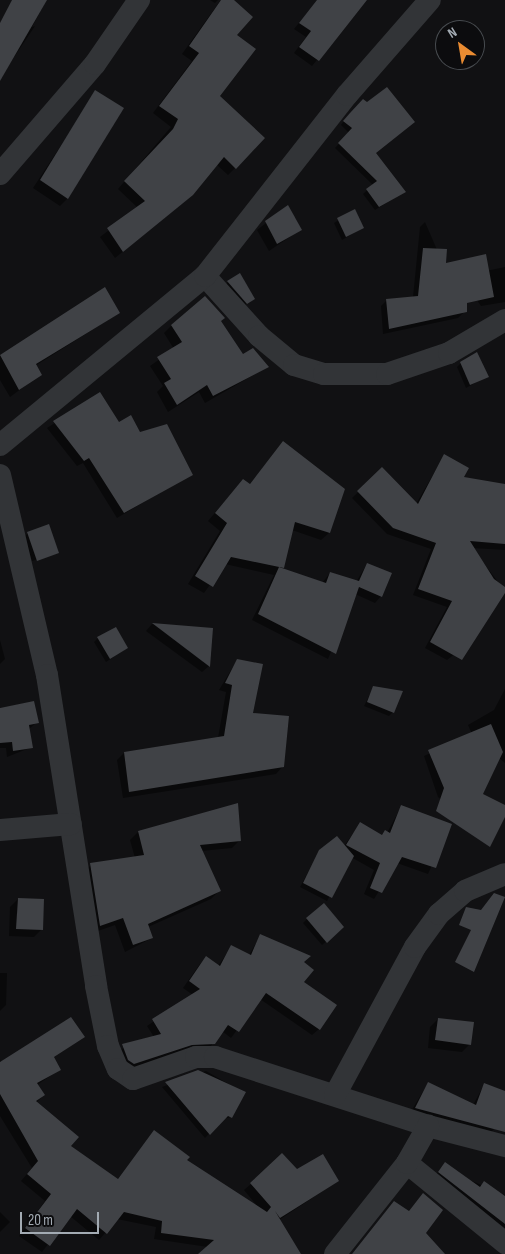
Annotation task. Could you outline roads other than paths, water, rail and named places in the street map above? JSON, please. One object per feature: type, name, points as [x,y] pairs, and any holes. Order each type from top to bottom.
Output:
[{"type":"street","points":[[0,174],[95,64],[139,0]]},
{"type":"street","points":[[0,445],[205,276],[347,94],[430,0]]},
{"type":"street","points":[[205,276],[259,336],[307,372],[387,374],[449,353],[505,320]]},
{"type":"street","points":[[0,475],[47,675],[98,995],[108,1046],[118,1070],[133,1079],[196,1058],[215,1057],[428,1126],[505,1146]]},
{"type":"street","points":[[0,830],[71,824]]},
{"type":"street","points":[[336,1095],[415,947],[439,914],[465,891],[505,874]]},
{"type":"street","points":[[335,1254],[407,1163],[428,1126]]},
{"type":"street","points":[[407,1163],[505,1243]]}]
